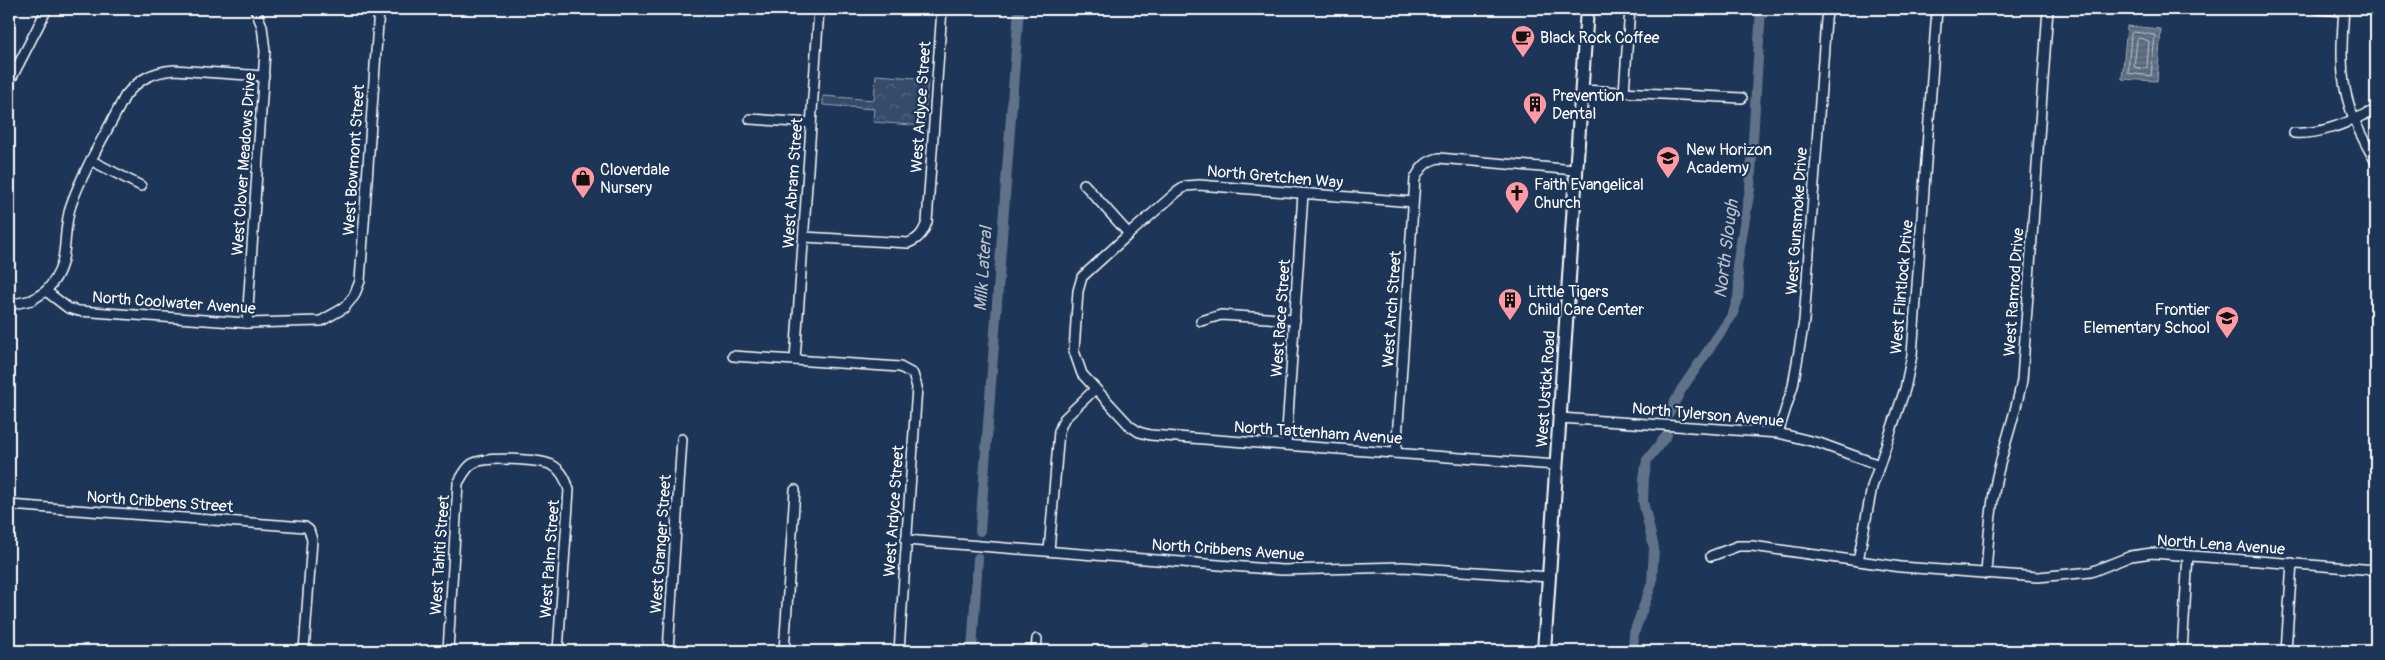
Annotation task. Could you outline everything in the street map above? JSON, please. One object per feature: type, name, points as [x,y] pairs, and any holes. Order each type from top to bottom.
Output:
[{"type":"main road","name":"West Ustick Road","points":[[1544,651],[1587,9]]},
{"type":"street","points":[[9,83],[47,9]]},
{"type":"street","name":"West Clover Meadows Drive","points":[[247,323],[265,40],[255,9]]},
{"type":"street","name":"West Bowmont Street","points":[[344,308],[354,296],[360,281],[379,9]]},
{"type":"street","name":"West Abram Street","points":[[795,360],[819,9]]},
{"type":"street","name":"West Ardyce Street","points":[[804,237],[908,243],[920,236],[927,222],[942,9]]},
{"type":"street","points":[[1624,92],[1630,9]]},
{"type":"street","name":"West Gunsmoke Drive","points":[[1778,433],[1793,386],[1804,321],[1828,9]]},
{"type":"street","name":"West Flintlock Drive","points":[[1858,561],[1872,487],[1905,389],[1912,355],[1937,9]]},
{"type":"street","name":"West Ramrod Drive","points":[[1986,574],[1990,519],[1997,479],[2017,406],[2022,380],[2048,9]]},
{"type":"street","points":[[2318,9],[2344,10],[2341,71],[2345,96],[2353,120],[2376,162]]},
{"type":"street","points":[[9,305],[32,300],[46,291],[56,280],[61,270],[70,208],[125,96],[134,85],[147,76],[160,71],[174,70],[264,76]]},
{"type":"street","points":[[1581,90],[1742,98]]},
{"type":"street","points":[[2294,133],[2311,134],[2376,110]]},
{"type":"street","points":[[750,119],[811,123]]},
{"type":"street","name":"West Arch Street","points":[[1396,453],[1413,202],[1415,179],[1420,169],[1429,160],[1439,158],[1576,170]]},
{"type":"street","points":[[92,161],[141,186]]},
{"type":"street","points":[[1084,184],[1129,234]]},
{"type":"street","name":"North Gretchen Way","points":[[1095,389],[1082,374],[1074,351],[1078,291],[1082,278],[1129,234],[1186,186],[1199,185],[1413,202]]},
{"type":"street","name":"West Race Street","points":[[1286,445],[1303,194]]},
{"type":"street","name":"North Coolwater Avenue","points":[[46,291],[68,308],[79,311],[247,323],[321,321],[344,308]]},
{"type":"street","points":[[1201,322],[1221,315],[1294,320]]},
{"type":"street","points":[[733,356],[795,360]]},
{"type":"street","name":"West Ardyce Street","points":[[795,360],[900,367],[913,374],[917,387],[899,651]]},
{"type":"street","points":[[1049,551],[1059,431],[1064,419],[1095,389]]},
{"type":"street","name":"North Tattenham Avenue","points":[[1095,389],[1130,426],[1139,432],[1150,435],[1556,465]]},
{"type":"street","name":"North Tylerson Avenue","points":[[1560,418],[1778,433],[1819,443],[1879,466]]},
{"type":"street","name":"West Granger Street","points":[[668,651],[682,439]]},
{"type":"street","name":"West Palm Street","points":[[471,465],[488,459],[544,463],[560,470],[569,490],[558,651]]},
{"type":"street","name":"West Tahiti Street","points":[[448,651],[458,484],[471,465]]},
{"type":"street","points":[[784,651],[795,490]]},
{"type":"street","name":"North Cribbens Street","points":[[9,505],[300,526],[309,530],[312,540],[304,651]]},
{"type":"street","name":"North Cribbens Avenue","points":[[906,540],[1282,570],[1403,567],[1549,578]]},
{"type":"street","name":"North Lena Avenue","points":[[1711,556],[1738,546],[1752,546],[1901,567],[1986,574],[2047,576],[2091,572],[2131,556],[2152,553],[2376,570]]},
{"type":"street","points":[[2182,651],[2188,556]]},
{"type":"street","points":[[2286,651],[2292,563]]},
{"type":"street","points":[[1036,651],[1037,639]]},
{"type":"green space","points":[[876,75],[928,79],[924,126],[873,122],[874,109],[823,105],[823,96],[874,100]]},
{"type":"water","points":[[2127,26],[2161,29],[2157,81],[2122,79]]},
{"type":"waterway","name":"Milk Lateral","points":[[980,531],[1019,9]]},
{"type":"waterway","name":"North Slough","points":[[1669,413],[1681,390],[1733,314],[1738,298],[1737,266],[1750,189],[1761,9]]},
{"type":"waterway","name":"North Slough","points":[[1633,651],[1634,633],[1652,583],[1654,548],[1643,501],[1644,478],[1647,460],[1667,435]]},
{"type":"waterway","name":"Milk Lateral","points":[[972,651],[978,558]]},
{"type":"place","name":"Black Rock Coffee","points":[[1523,58]]},
{"type":"place","name":"Prevention Dental","points":[[1535,125]]},
{"type":"place","name":"New Horizon Academy","points":[[1668,179]]},
{"type":"place","name":"Cloverdale Nursery","points":[[583,199]]},
{"type":"place","name":"Faith Evangelical Church","points":[[1517,214]]},
{"type":"place","name":"Little Tigers Child Care Center","points":[[1510,321]]},
{"type":"place","name":"Frontier Elementary School","points":[[2227,339]]}]
